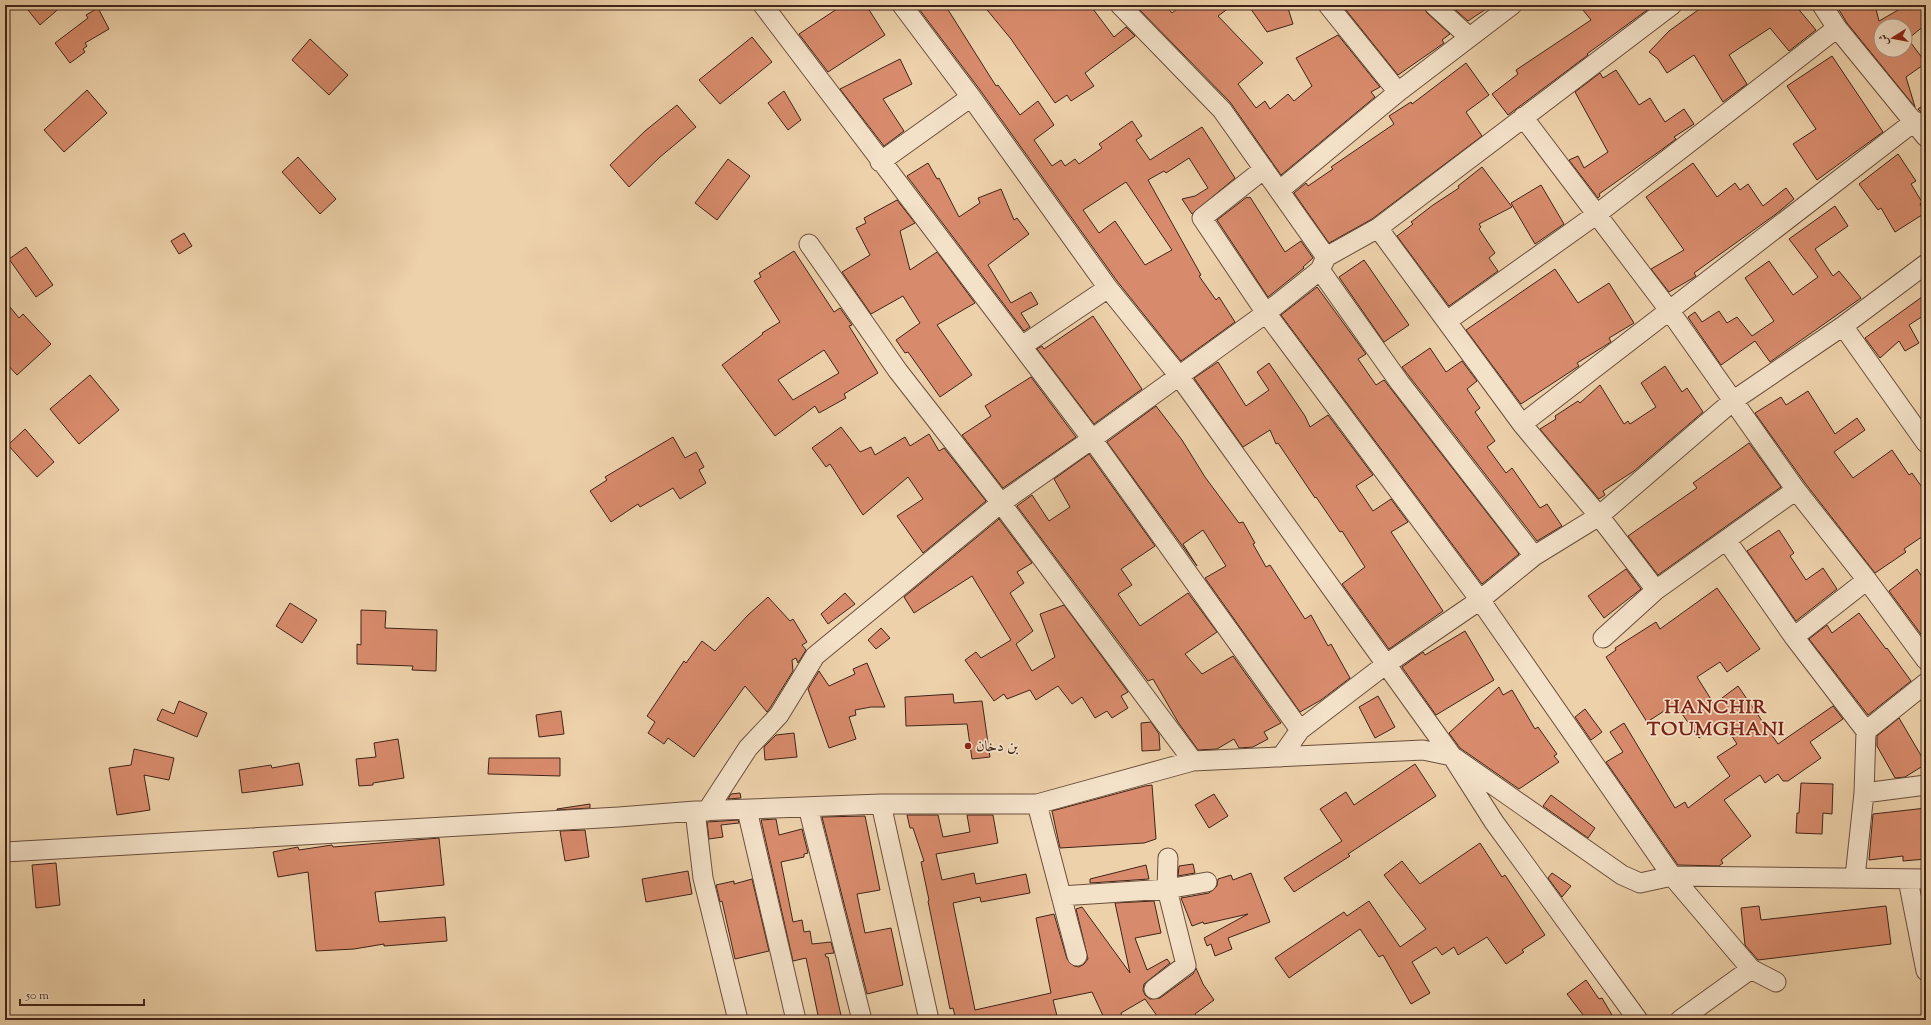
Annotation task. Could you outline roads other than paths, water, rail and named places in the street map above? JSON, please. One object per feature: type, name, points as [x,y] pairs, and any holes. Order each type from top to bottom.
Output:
[{"type":"street","points":[[763,5],[880,162],[1092,439],[1300,730]]},
{"type":"street","points":[[902,5],[971,97],[1108,288],[1179,376],[1385,665],[1452,756],[1494,822],[1638,1020]]},
{"type":"street","points":[[1120,5],[1222,110],[1280,190],[1323,263],[1400,382],[1534,556]]},
{"type":"street","points":[[1328,5],[1398,92]]},
{"type":"street","points":[[1434,5],[1469,37]]},
{"type":"street","points":[[1280,190],[1398,92],[1512,5]]},
{"type":"street","points":[[738,1020],[703,878],[701,811],[748,748],[779,715],[815,656],[1001,503],[1266,313],[1323,263],[1378,228],[1672,5]]},
{"type":"street","points":[[1822,5],[1837,28],[1915,121],[1926,137]]},
{"type":"street","points":[[1447,321],[1597,214],[1837,28]]},
{"type":"street","points":[[880,162],[971,97]]},
{"type":"street","points":[[1523,117],[1669,310],[1734,400],[1796,490],[1867,580],[1926,660]]},
{"type":"street","points":[[1522,424],[1915,121]]},
{"type":"street","points":[[1264,169],[1202,218],[1266,313],[1480,600],[1672,876],[1751,970],[1776,982]]},
{"type":"street","points":[[1378,228],[1522,424],[1599,516],[1656,590]]},
{"type":"street","points":[[809,244],[898,371],[1001,503],[1193,761]]},
{"type":"street","points":[[1281,757],[1300,730],[1385,665],[1480,600],[1534,556],[1599,516],[1734,400],[1842,326],[1926,264]]},
{"type":"street","points":[[1022,346],[1108,288]]},
{"type":"street","points":[[1842,326],[1926,443]]},
{"type":"street","points":[[1603,638],[1656,590],[1727,541],[1796,490]]},
{"type":"street","points":[[1727,541],[1794,637],[1866,731],[1864,793],[1855,877]]},
{"type":"street","points":[[1794,637],[1867,580]]},
{"type":"street","points":[[1866,731],[1926,683]]},
{"type":"street","points":[[5,852],[701,811],[881,804],[1037,804],[1193,761],[1423,750],[1452,756],[1622,875],[1640,883],[1672,876],[1855,877],[1917,879],[1926,972]]},
{"type":"street","points":[[1864,793],[1923,782]]},
{"type":"street","points":[[881,804],[929,1020]]},
{"type":"street","points":[[1037,804],[1077,956]]},
{"type":"street","points":[[808,807],[862,1020]]},
{"type":"street","points":[[747,810],[796,1020]]},
{"type":"street","points":[[1154,989],[1186,965],[1167,889],[1168,858]]},
{"type":"street","points":[[1061,896],[1167,889],[1207,882]]},
{"type":"street","points":[[1680,1020],[1751,970]]},
{"type":"place","name":"بن دخان","points":[[968,746]]},
{"type":"district","name":"HANCHIR TOUMGHANI","points":[[1716,717]]}]
